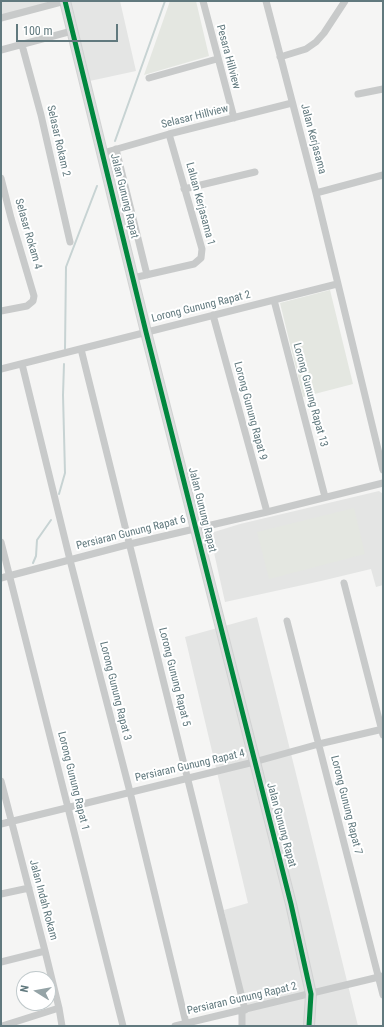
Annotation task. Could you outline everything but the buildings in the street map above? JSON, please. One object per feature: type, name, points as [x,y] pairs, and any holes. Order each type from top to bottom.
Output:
[{"type":"street","points":[[1,18],[50,3],[65,1]]},
{"type":"street","name":"Jalan Gunung Rapat","points":[[65,1],[146,332],[291,904],[311,994],[310,1026]]},
{"type":"street","name":"Pesara Hillview","points":[[202,1],[234,118]]},
{"type":"street","name":"Jalan Kerjasama","points":[[266,1],[316,193],[383,470]]},
{"type":"street","points":[[280,58],[306,48],[316,42],[345,1]]},
{"type":"street","points":[[1,50],[72,31]]},
{"type":"street","name":"Selasar Rokam 2","points":[[22,45],[41,115],[70,242]]},
{"type":"street","points":[[149,78],[217,59]]},
{"type":"street","points":[[358,94],[383,89]]},
{"type":"street","name":"Selasar Hillview","points":[[103,153],[169,134],[292,103]]},
{"type":"street","name":"Laluan Kerjasama 1","points":[[133,278],[194,264],[201,258],[202,249],[169,134]]},
{"type":"street","points":[[116,149],[147,275]]},
{"type":"street","points":[[184,189],[255,172]]},
{"type":"street","points":[[316,193],[383,175]]},
{"type":"street","name":"Selasar Rokam 4","points":[[1,178],[34,296],[33,301],[27,306],[1,311]]},
{"type":"street","name":"Lorong Gunung Rapat 2","points":[[1,369],[337,284]]},
{"type":"street","name":"Lorong Gunung Rapat 13","points":[[274,300],[325,497]]},
{"type":"street","name":"Lorong Gunung Rapat 9","points":[[213,315],[267,512]]},
{"type":"street","name":"Lorong Gunung Rapat 5","points":[[81,349],[243,1010],[242,1026]]},
{"type":"street","name":"Lorong Gunung Rapat 3","points":[[22,364],[70,560],[130,792],[186,1023]]},
{"type":"street","name":"Persiaran Gunung Rapat 6","points":[[1,578],[130,544],[267,512],[383,482]]},
{"type":"street","name":"Lorong Gunung Rapat 1","points":[[1,542],[123,1026]]},
{"type":"street","points":[[344,583],[383,731]]},
{"type":"street","name":"Lorong Gunung Rapat 7","points":[[288,621],[381,977],[383,995]]},
{"type":"street","name":"Persiaran Gunung Rapat 4","points":[[1,824],[187,777],[254,762],[319,744],[383,731]]},
{"type":"street","name":"Jalan Indah Rokam","points":[[1,781],[45,951],[62,1026]]},
{"type":"street","points":[[1,894],[29,888]]},
{"type":"street","points":[[1,962],[45,951]]},
{"type":"street","name":"Persiaran Gunung Rapat 2","points":[[175,1026],[381,977]]},
{"type":"street","points":[[2,1026],[59,1008]]},
{"type":"shaded area","points":[[1,1],[61,1],[1,17]]},
{"type":"shaded area","points":[[65,1],[120,1],[136,71],[85,82]]},
{"type":"shaded area","points":[[170,1],[196,1],[209,56],[144,75]]},
{"type":"shaded area","points":[[330,290],[353,384],[303,397],[280,303]]},
{"type":"shaded area","points":[[379,491],[383,494],[383,585],[376,587],[371,569],[225,602],[211,539],[214,532],[240,524]]},
{"type":"shaded area","points":[[354,508],[365,554],[269,579],[257,532]]},
{"type":"shaded area","points":[[257,617],[358,1026],[244,1026],[244,1013],[224,910],[248,903],[185,637]]},
{"type":"waterway","points":[[115,141],[165,1]]},
{"type":"waterway","points":[[65,349],[66,267],[97,186]]},
{"type":"waterway","points":[[59,494],[65,473],[63,395],[64,364]]},
{"type":"waterway","points":[[33,563],[36,556],[37,540],[51,520]]},
{"type":"cycle path","points":[[65,1],[146,332],[291,904],[311,994],[309,1026]]}]
